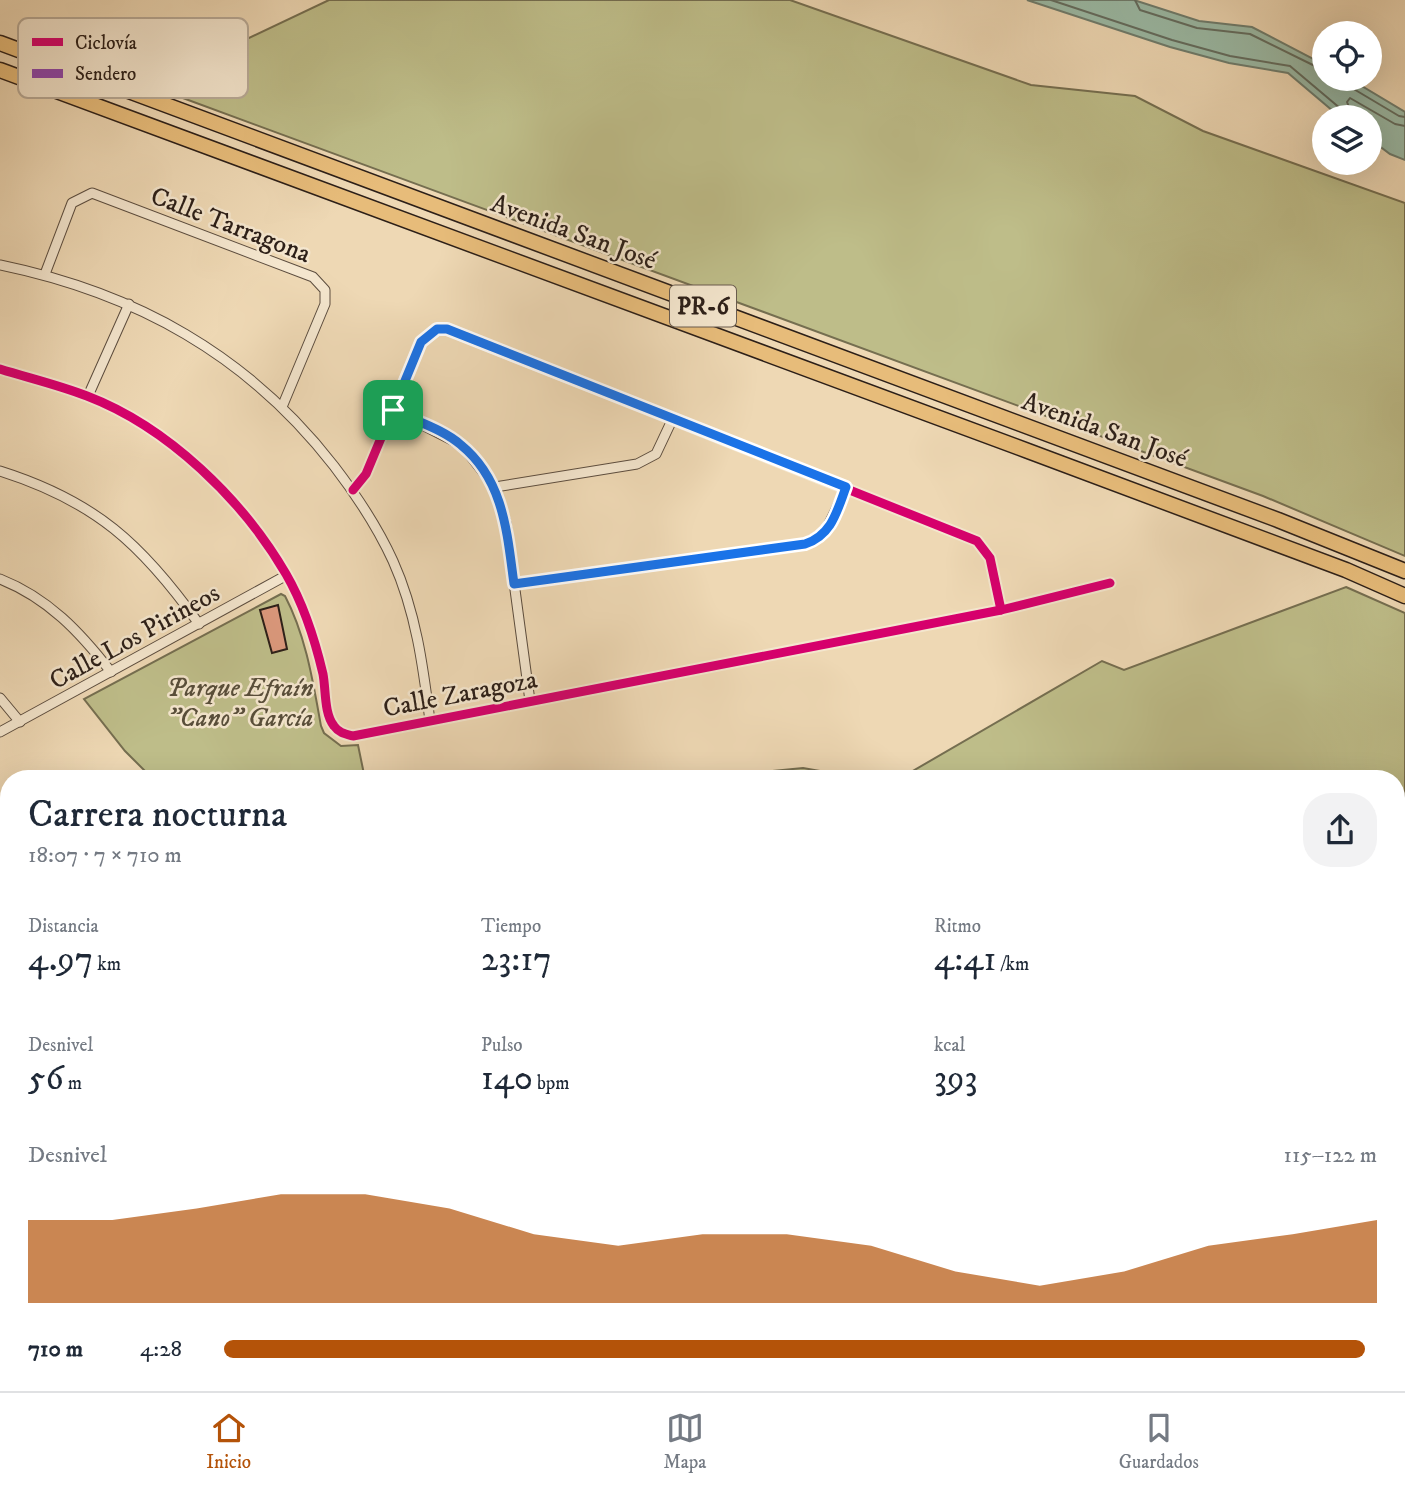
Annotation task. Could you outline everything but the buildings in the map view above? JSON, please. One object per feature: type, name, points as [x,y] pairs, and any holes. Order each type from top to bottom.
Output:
[{"type":"main road","name":"Avenida San José","points":[[0,43],[18,50]]},
{"type":"main road","name":"Avenida San José","points":[[0,71],[18,78]]},
{"type":"main road","name":"Avenida San José","points":[[73,98],[1066,465],[1367,579],[1405,596]]},
{"type":"main road","name":"Avenida San José","points":[[148,98],[1144,469],[1405,571]]},
{"type":"street","name":"Calle Tarragona","points":[[45,274],[72,203],[92,193],[313,277],[325,290],[326,304],[282,407]]},
{"type":"street","points":[[0,265],[45,274],[129,304],[176,327],[248,375],[316,443],[353,490],[382,538],[406,596],[421,653],[430,721]]},
{"type":"street","points":[[88,396],[129,304]]},
{"type":"street","points":[[353,490],[366,474],[421,342],[425,336],[442,329],[673,418],[977,541],[990,558],[1001,610]]},
{"type":"street","name":"Calle Zaragoza","points":[[0,369],[88,396],[147,428],[208,475],[255,527],[287,575],[314,643],[330,719],[341,733],[353,736],[1001,610],[1110,583]]},
{"type":"street","points":[[393,410],[462,445],[495,487],[506,523],[530,701]]},
{"type":"street","points":[[495,487],[637,464],[656,453],[673,418]]},
{"type":"street","points":[[0,471],[63,495],[122,534],[172,586],[199,624]]},
{"type":"street","points":[[514,584],[805,544],[825,532],[846,487]]},
{"type":"street","name":"Calle Los Pirineos","points":[[0,732],[287,575]]},
{"type":"street","points":[[0,579],[52,608],[82,636],[111,672]]},
{"type":"street","points":[[0,698],[20,722]]},
{"type":"green space","points":[[329,0],[790,0],[1031,85],[1135,96],[1203,131],[1312,170],[1312,175],[1326,175],[1405,203],[1405,556],[1263,496],[183,98],[248,98],[248,38]]},
{"type":"green space","points":[[1346,587],[1405,613],[1405,770],[914,770],[1102,661],[1124,670]]},
{"type":"green space","name":"Parque Efraín \"Cano\" García","points":[[281,594],[285,596],[304,643],[324,733],[341,746],[358,745],[363,770],[144,770],[125,751],[84,699]]},
{"type":"green space","points":[[803,768],[814,770],[782,770]]},
{"type":"water","points":[[1027,0],[1134,0],[1199,21],[1252,27],[1312,58],[1312,91],[1370,91],[1405,112],[1405,160],[1382,148],[1382,105],[1326,105],[1288,73],[1229,63],[1170,47]]},
{"type":"cycle path","points":[[353,490],[366,474],[421,342],[437,329],[447,329],[977,541],[990,558],[1001,610]]},
{"type":"cycle path","points":[[0,369],[76,392],[117,410],[174,446],[225,493],[248,519],[286,574],[304,610],[316,648],[331,721],[340,732],[353,736],[1001,610],[1110,583]]},
{"type":"route","points":[[437,329],[447,329],[846,487],[832,524],[820,537],[805,544],[514,584],[506,523],[495,487],[482,467],[462,445],[393,410],[425,336],[437,329]]}]
